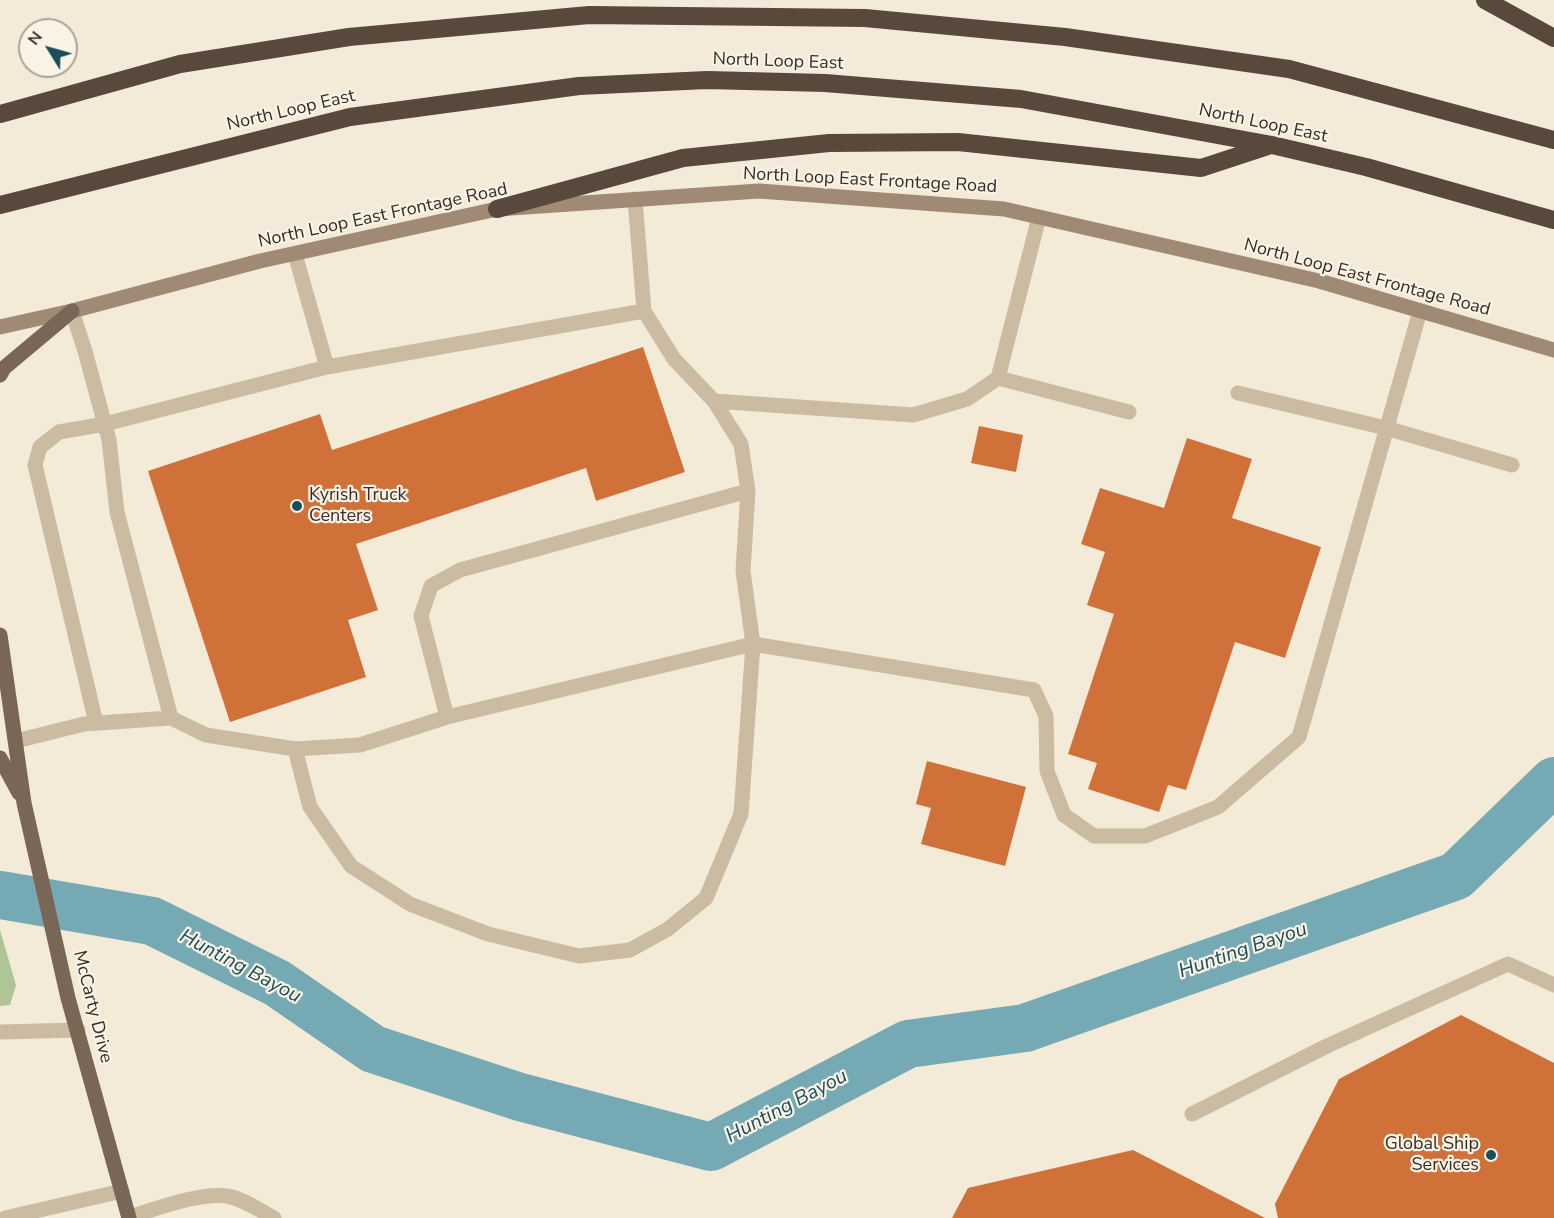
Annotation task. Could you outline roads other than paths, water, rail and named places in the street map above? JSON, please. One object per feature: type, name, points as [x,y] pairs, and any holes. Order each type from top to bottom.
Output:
[{"type":"highway","points":[[1485,0],[1554,38]]},
{"type":"highway","points":[[0,114],[180,64],[349,37],[589,15],[865,18],[1065,37],[1289,69],[1554,140]]},
{"type":"highway","name":"North Loop East","points":[[2,204],[350,117],[579,86],[707,80],[825,83],[1009,98],[1272,145],[1366,167],[1554,220]]},
{"type":"highway","points":[[497,209],[683,158],[829,143],[958,142],[1201,168],[1272,145]]},
{"type":"main road","name":"North Loop East Frontage Road","points":[[0,327],[295,254],[497,209],[759,191],[1004,209],[1319,281],[1554,350]]},
{"type":"main road","points":[[0,375],[4,368],[72,310]]},
{"type":"main road","name":"McCarty Drive","points":[[0,635],[24,803],[68,998],[129,1217]]},
{"type":"main road","name":"McCarty Drive","points":[[0,758],[24,803]]},
{"type":"street","points":[[295,749],[310,807],[351,866],[410,904],[488,934],[579,956],[630,950],[668,929],[706,898],[741,814],[753,644],[743,571],[748,490],[741,444],[714,400],[674,359],[644,311],[635,199]]},
{"type":"street","points":[[714,400],[913,415],[966,399],[998,378],[1039,217]]},
{"type":"street","points":[[295,254],[327,367]]},
{"type":"street","points":[[72,310],[109,440],[117,512],[171,718]]},
{"type":"street","points":[[96,723],[35,465],[40,447],[59,432],[105,424],[327,367],[644,311]]},
{"type":"street","points":[[16,741],[84,724],[171,718],[206,735],[295,749],[360,745],[447,717],[753,644],[1034,690],[1046,716],[1047,771],[1065,815],[1094,836],[1145,836],[1218,807],[1299,737],[1420,311]]},
{"type":"street","points":[[998,378],[1129,412]]},
{"type":"street","points":[[1238,393],[1386,428],[1512,465]]},
{"type":"street","points":[[447,717],[421,616],[430,586],[460,570],[748,490]]},
{"type":"street","points":[[1192,1114],[1329,1045],[1508,964],[1554,985]]},
{"type":"street","points":[[0,1032],[78,1030]]},
{"type":"street","points":[[5,1218],[122,1191]]},
{"type":"street","points":[[129,1217],[204,1197],[227,1196],[250,1204],[274,1218]]},
{"type":"waterway","name":"Hunting Bayou","points":[[0,895],[152,921],[277,983],[373,1049],[520,1097],[711,1147],[908,1044],[1025,1028],[1456,876],[1554,781]]},
{"type":"place","name":"Kyrish Truck Centers","points":[[297,506]]},
{"type":"place","name":"Global Ship Services","points":[[1491,1155]]}]
